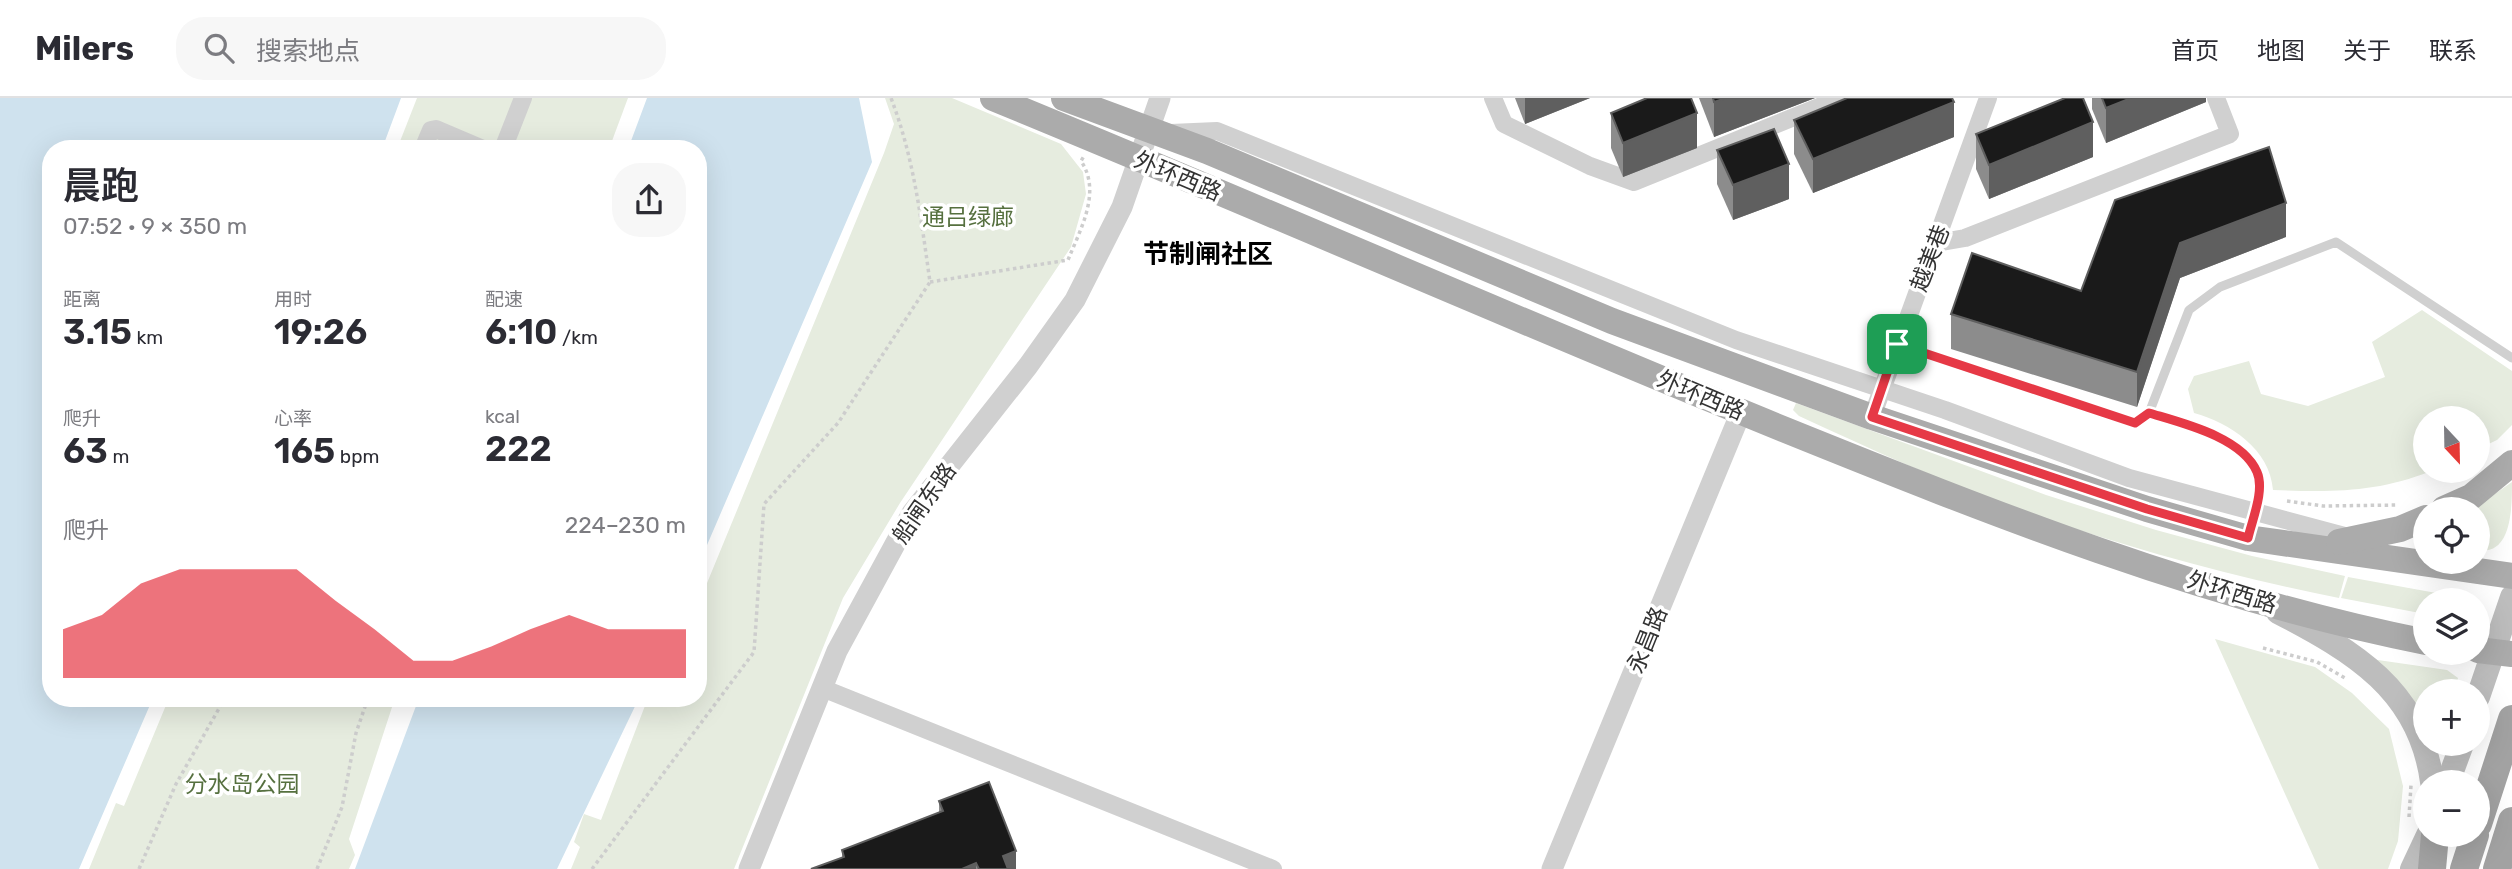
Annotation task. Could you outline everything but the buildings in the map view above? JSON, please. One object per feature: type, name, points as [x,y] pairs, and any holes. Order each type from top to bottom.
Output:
[{"type":"highway","points":[[2490,787],[2512,719]]},
{"type":"highway","points":[[2497,869],[2512,821]]},
{"type":"highway","points":[[2432,869],[2434,847]]},
{"type":"highway","points":[[2463,869],[2471,847]]},
{"type":"main road","name":"外环西路","points":[[993,98],[1741,412],[2005,519],[2249,598],[2342,625],[2413,639]]},
{"type":"main road","name":"外环西路","points":[[1064,98],[1155,131],[1612,321],[1872,417],[2147,509],[2248,538],[2512,576]]},
{"type":"main road","points":[[2471,497],[2512,463]]},
{"type":"main road","points":[[2306,545],[2359,540],[2400,529],[2413,514]]},
{"type":"main road","points":[[2484,679],[2512,597]]},
{"type":"main road","points":[[2249,598],[2334,642],[2360,659],[2385,682],[2404,705],[2420,738],[2421,770]]},
{"type":"main road","points":[[2412,869],[2422,847]]},
{"type":"street","points":[[507,140],[523,98]]},
{"type":"street","name":"船闸东路","points":[[749,869],[837,651],[912,513],[1028,366],[1075,300],[1122,207],[1139,160],[1155,131],[1160,98]]},
{"type":"street","points":[[1493,98],[1504,124],[1590,166],[1634,183],[1841,98]]},
{"type":"street","name":"越美巷","points":[[1872,417],[1988,98]]},
{"type":"street","points":[[1936,243],[1965,238],[2230,134],[2216,98]]},
{"type":"street","points":[[427,140],[431,130],[436,129],[462,140]]},
{"type":"street","points":[[1155,131],[1217,131],[1736,340],[1882,389],[2129,478],[2359,540],[2400,559]]},
{"type":"street","name":"永昌路","points":[[1552,869],[1741,412]]},
{"type":"street","points":[[822,688],[1273,869]]},
{"type":"lane","points":[[1897,344],[2135,423],[2149,413],[2189,310],[2220,287],[2336,242],[2512,358]]},
{"type":"lane","points":[[2149,413],[2198,428],[2224,440],[2241,453],[2258,473],[2259,489],[2248,538]]},
{"type":"path","points":[[592,869],[754,652],[764,504],[838,423],[930,282],[915,178],[904,132],[891,98]]},
{"type":"path","points":[[930,282],[1068,260],[1089,199],[1090,183],[1082,161],[1091,138]]},
{"type":"path","points":[[2276,499],[2323,506],[2397,505],[2413,508]]},
{"type":"path","points":[[2263,648],[2317,662],[2346,679]]},
{"type":"path","points":[[139,869],[176,784],[220,707]]},
{"type":"path","points":[[317,869],[342,807],[356,733],[365,707]]},
{"type":"path","points":[[2409,817],[2413,805]]},
{"type":"green space","points":[[417,98],[628,98],[612,140],[401,140]]},
{"type":"green space","name":"通吕绿廊","points":[[885,98],[952,98],[1061,144],[1083,172],[1086,194],[1071,247],[900,503],[843,598],[734,869],[571,869],[580,847],[574,842],[584,814],[601,820],[645,707],[707,707],[707,583],[894,124]]},
{"type":"green space","points":[[2422,310],[2512,371],[2512,425],[2490,443],[2490,406],[2413,406],[2413,477],[2354,490],[2273,490],[2264,462],[2246,440],[2221,423],[2194,413],[2188,389],[2194,376],[2249,361],[2261,394],[2308,406],[2385,377],[2372,342]]},
{"type":"green space","points":[[1796,403],[2046,495],[2156,530],[2252,556],[2345,576],[2339,598],[2178,560],[1992,500],[1799,416],[1793,410]]},
{"type":"green space","points":[[2512,482],[2508,528],[2504,538],[2490,549],[2490,497]]},
{"type":"green space","points":[[2348,577],[2413,589],[2413,612],[2341,598]]},
{"type":"green space","points":[[2215,639],[2315,667],[2352,693],[2389,729],[2403,786],[2398,841],[2388,869],[2319,869]]},
{"type":"green space","points":[[2371,659],[2447,670],[2458,678],[2413,679],[2413,713]]},
{"type":"green space","name":"分水岛公园","points":[[165,707],[392,707],[349,839],[355,855],[349,869],[89,869],[116,803],[124,806]]},
{"type":"water","points":[[0,98],[401,98],[385,140],[42,140],[42,707],[149,707],[79,869],[0,869]]},
{"type":"water","points":[[647,98],[859,98],[872,162],[707,545],[707,140],[631,140]]},
{"type":"water","points":[[416,707],[635,707],[557,869],[355,869]]},
{"type":"district","name":"节制闸社区","points":[[1208,254]]},
{"type":"route","points":[[1897,344],[2135,423],[2149,413],[2198,428],[2224,440],[2241,453],[2258,473],[2259,489],[2248,538],[2147,509],[1872,417],[1897,344]]}]
